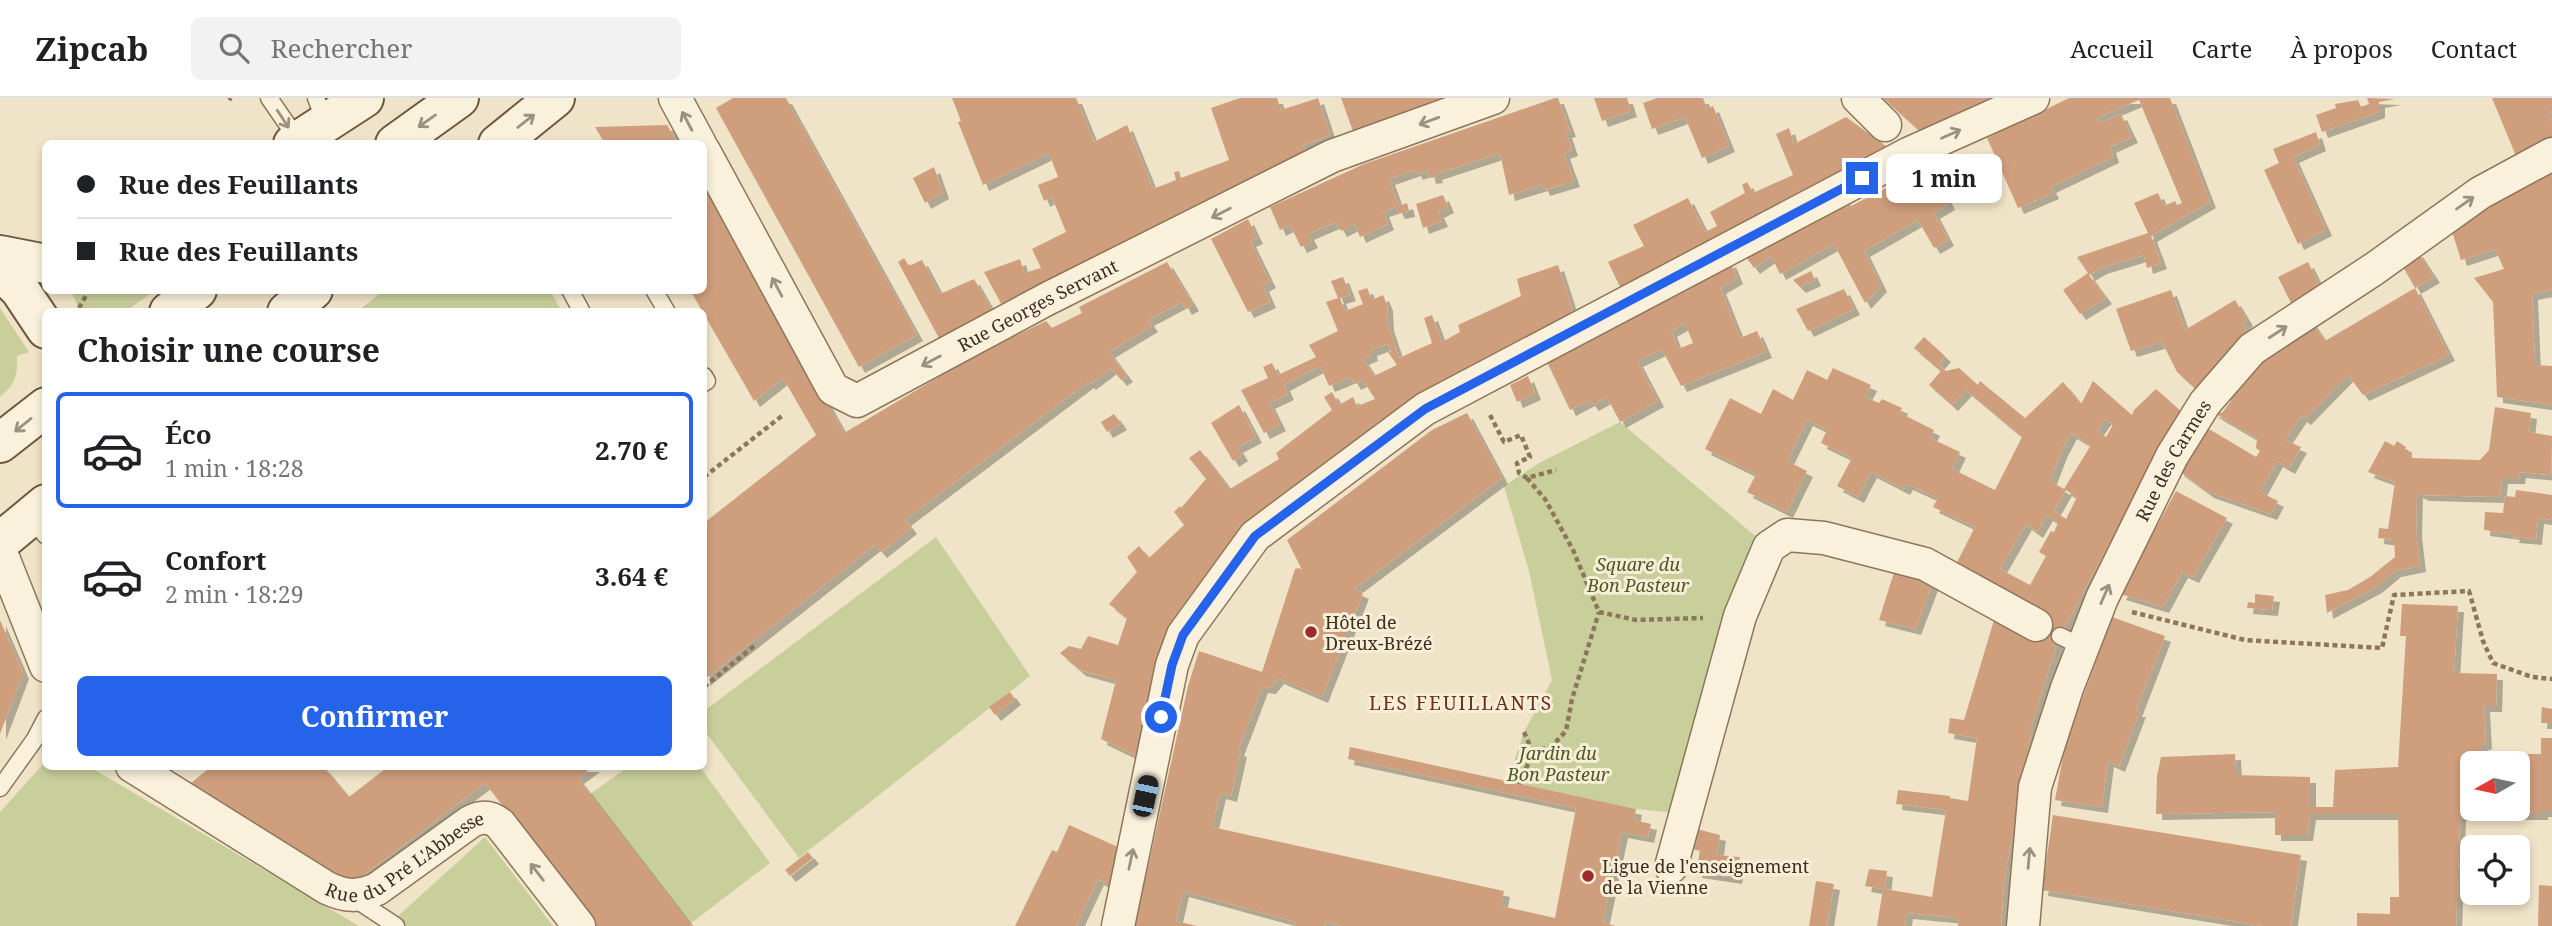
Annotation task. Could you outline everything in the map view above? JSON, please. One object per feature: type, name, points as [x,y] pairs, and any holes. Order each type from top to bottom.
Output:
[{"type":"main road","points":[[310,132],[364,98]]},
{"type":"main road","points":[[401,140],[459,98]]},
{"type":"main road","points":[[503,140],[555,98]]},
{"type":"main road","points":[[0,255],[42,264]]},
{"type":"main road","points":[[0,270],[20,290],[42,323]]},
{"type":"main road","points":[[174,308],[192,294]]},
{"type":"main road","points":[[0,443],[42,410]]},
{"type":"main road","points":[[0,542],[40,519]]},
{"type":"street","points":[[675,98],[698,140]]},
{"type":"street","name":"Rue Georges Servant","points":[[707,157],[833,389],[857,401],[1047,299],[1332,156],[1493,98]]},
{"type":"street","points":[[1858,98],[1885,125]]},
{"type":"street","points":[[1118,926],[1172,665],[1183,635],[1255,536],[1425,409],[1910,153],[2033,98]]},
{"type":"street","name":"Rue des Carmes","points":[[2023,926],[2035,787],[2067,688],[2060,636],[2102,598],[2172,456],[2205,403],[2252,349],[2374,269],[2480,193],[2552,154]]},
{"type":"street","points":[[1671,867],[1740,616],[1769,547],[1787,535],[1824,538],[1925,564],[2060,636]]},
{"type":"street","points":[[0,550],[42,656]]},
{"type":"street","name":"Rue du Pré L'Abbesse","points":[[138,770],[327,888],[350,896],[365,894],[387,883],[470,822],[493,819],[500,824],[579,926]]},
{"type":"lane","points":[[269,98],[310,132]]},
{"type":"lane","points":[[0,788],[42,726]]},
{"type":"lane","points":[[350,896],[396,926]]},
{"type":"path","points":[[707,475],[783,415]]},
{"type":"path","points":[[1490,415],[1504,442],[1521,435],[1530,457],[1517,463],[1519,473],[1527,478],[1545,499],[1573,550],[1599,612],[1572,699],[1566,731],[1553,745],[1533,753],[1519,784]]},
{"type":"path","points":[[1527,478],[1556,470]]},
{"type":"path","points":[[2102,598],[2131,612],[2245,640],[2382,648],[2394,595],[2469,591],[2483,641],[2493,663],[2532,677],[2552,679]]},
{"type":"path","points":[[1599,612],[1636,621],[1740,616]]},
{"type":"path","points":[[707,683],[715,674],[754,646]]},
{"type":"path","points":[[1524,732],[1533,753]]},
{"type":"green space","points":[[72,294],[150,294],[130,308],[79,308]]},
{"type":"green space","points":[[379,294],[552,294],[560,308],[362,308]]},
{"type":"green space","points":[[0,308],[29,352],[17,356],[15,379],[0,397]]},
{"type":"green space","name":"Square du Bon Pasteur","points":[[1620,422],[1760,540],[1679,813],[1636,809],[1507,782],[1524,732],[1552,680],[1529,571],[1504,486],[1539,463]]},
{"type":"green space","points":[[936,537],[1030,676],[799,858],[707,734],[707,709]]},
{"type":"green space","points":[[42,765],[42,770],[95,770],[359,926],[0,926],[0,812]]},
{"type":"green space","points":[[624,770],[702,770],[770,863],[690,924],[590,794]]},
{"type":"green space","points":[[485,837],[553,926],[387,926]]},
{"type":"building","points":[[733,98],[786,98],[917,335],[859,367],[716,108]]},
{"type":"building","points":[[952,98],[1076,98],[1094,142],[1127,125],[1153,189],[1176,180],[1174,172],[1179,171],[1181,178],[1229,160],[1211,108],[1240,98],[1277,98],[1281,110],[1318,98],[1330,135],[1303,145],[1306,152],[1237,184],[1239,188],[1004,309],[984,272],[1020,259],[1024,273],[1041,268],[1032,249],[1066,232],[1052,197],[1044,201],[1038,185],[1058,177],[1049,153],[983,185],[958,122],[961,121]]},
{"type":"building","points":[[1341,98],[1458,98],[1354,134]]},
{"type":"building","points":[[1558,98],[1570,131],[1566,132],[1572,150],[1564,153],[1574,181],[1544,190],[1542,185],[1509,195],[1500,153],[1436,174],[1437,177],[1430,178],[1428,170],[1417,174],[1415,170],[1389,179],[1399,206],[1407,203],[1409,211],[1399,213],[1396,207],[1383,211],[1388,224],[1360,237],[1355,224],[1341,231],[1336,222],[1308,234],[1312,242],[1301,247],[1290,225],[1280,230],[1270,207],[1364,164]]},
{"type":"building","points":[[1594,98],[1627,98],[1631,111],[1602,121]]},
{"type":"building","points":[[1657,98],[1703,98],[1707,109],[1713,106],[1729,146],[1702,158],[1685,117],[1652,129],[1643,103]]},
{"type":"building","points":[[1883,98],[1999,98],[1923,134]]},
{"type":"building","points":[[2069,98],[2170,98],[2210,202],[2151,236],[2161,263],[2147,268],[2144,255],[2101,268],[2089,275],[2106,298],[2080,314],[2063,290],[2088,273],[2077,257],[2148,233],[2134,203],[2158,193],[2164,206],[2175,201],[2177,205],[2182,203],[2139,100],[2096,118],[2100,123],[2121,114],[2132,137],[2110,147],[2113,157],[2050,187],[2053,193],[2018,208],[1987,138]]},
{"type":"building","points":[[2367,98],[2395,99],[2379,102],[2379,112],[2322,132],[2316,115],[2336,108],[2335,104],[2358,100],[2361,107],[2369,104]]},
{"type":"building","points":[[2492,98],[2552,98],[2552,111],[2549,113],[2552,138],[2516,156]]},
{"type":"building","points":[[1846,117],[1893,151],[1623,293],[1608,262],[1644,246],[1633,225],[1688,198],[1705,232],[1717,226],[1710,212],[1745,193],[1742,185],[1747,182],[1753,193],[1793,175],[1776,134],[1789,128],[1794,144]]},
{"type":"building","points":[[667,125],[676,140],[603,140],[595,127]]},
{"type":"building","points":[[2316,132],[2320,145],[2293,157],[2326,230],[2298,244],[2264,170],[2279,163],[2273,149]]},
{"type":"building","points":[[1931,165],[1949,204],[1934,213],[1948,240],[1934,248],[1918,220],[1864,251],[1881,286],[1865,303],[1834,244],[1780,274],[1771,256],[1754,268],[1743,253],[1844,197],[1847,208]]},
{"type":"building","points":[[934,167],[943,193],[925,203],[913,178]]},
{"type":"building","points":[[2552,168],[2552,290],[2532,294],[2535,365],[2552,366],[2552,405],[2497,397],[2493,302],[2474,278],[2504,269],[2495,249],[2461,260],[2451,228]]},
{"type":"building","points":[[707,192],[844,433],[981,352],[1046,321],[1052,328],[1082,313],[1079,307],[1167,262],[1193,305],[1186,309],[1182,302],[1148,320],[1152,326],[1109,352],[1127,376],[1121,380],[1111,368],[1090,384],[1088,382],[905,520],[911,528],[881,552],[875,545],[707,678],[707,521],[816,435],[783,378],[754,401],[707,319],[707,308],[700,308],[692,294],[707,294]]},
{"type":"building","points":[[1443,195],[1448,207],[1438,212],[1442,221],[1423,228],[1416,204]]},
{"type":"building","points":[[1248,219],[1257,238],[1250,241],[1270,282],[1263,286],[1270,302],[1248,312],[1211,239]]},
{"type":"building","points":[[2417,251],[2434,277],[2415,288],[2401,263]]},
{"type":"building","points":[[904,258],[909,266],[922,260],[940,294],[974,279],[994,314],[940,340],[898,262]]},
{"type":"building","points":[[1730,261],[1737,278],[1720,288],[1740,338],[1757,331],[1766,352],[1681,386],[1662,349],[1637,361],[1658,401],[1620,422],[1607,397],[1593,405],[1589,400],[1570,410],[1546,360]],"holes":[[[1685,323],[1693,343],[1678,349],[1671,331]]]},
{"type":"building","points":[[2308,262],[2321,289],[2294,309],[2278,277]]},
{"type":"building","points":[[1558,265],[1575,318],[1245,531],[1178,611],[1165,650],[1138,757],[1101,739],[1116,680],[1080,670],[1060,653],[1069,646],[1081,649],[1088,636],[1118,645],[1127,618],[1109,604],[1137,572],[1127,557],[1139,546],[1149,558],[1184,525],[1174,512],[1180,506],[1181,508],[1206,479],[1189,458],[1200,450],[1230,489],[1279,459],[1276,453],[1332,410],[1324,397],[1332,392],[1339,405],[1353,397],[1357,406],[1375,399],[1363,380],[1355,384],[1351,377],[1329,386],[1320,366],[1284,385],[1288,394],[1269,403],[1280,425],[1264,433],[1241,390],[1268,378],[1263,367],[1272,363],[1278,375],[1316,357],[1309,345],[1338,331],[1326,302],[1338,298],[1331,281],[1343,277],[1350,295],[1340,298],[1345,311],[1363,304],[1358,291],[1367,288],[1372,300],[1383,295],[1387,305],[1388,325],[1399,358],[1432,343],[1424,318],[1432,315],[1442,342],[1460,332],[1458,325],[1521,296],[1517,279]],"holes":[[[1388,344],[1391,352],[1388,352],[1397,365],[1374,376],[1363,359],[1372,355],[1371,350]]]},
{"type":"building","points":[[1811,271],[1815,280],[1800,287],[1793,280]]},
{"type":"building","points":[[2415,288],[2449,355],[2363,395],[2348,375],[2305,419],[2301,416],[2285,440],[2301,447],[2289,468],[2277,461],[2260,492],[2278,501],[2271,514],[2208,492],[2178,470],[2204,426],[2256,457],[2260,451],[2256,448],[2257,438],[2211,411],[2222,413],[2231,401],[2226,396],[2284,341],[2311,321],[2325,341]]},
{"type":"building","points":[[1844,289],[1854,309],[1808,331],[1796,309]]},
{"type":"building","points":[[2171,290],[2185,330],[2235,300],[2247,320],[2242,325],[2250,335],[2197,390],[2177,372],[2162,342],[2131,351],[2116,309]]},
{"type":"building","points":[[1924,337],[1945,356],[1938,364],[1946,371],[1959,368],[1978,385],[1980,381],[2025,418],[2063,382],[2081,404],[2093,381],[2132,415],[2156,389],[2183,413],[2130,504],[2058,640],[2029,734],[2004,881],[2001,926],[1958,926],[1958,918],[1907,913],[1905,926],[1877,926],[1883,889],[1865,886],[1869,869],[1887,871],[1885,889],[1932,897],[1946,810],[1896,804],[1898,790],[1950,796],[1968,801],[1977,738],[1948,733],[1950,718],[1964,720],[1995,617],[1952,572],[1975,527],[1933,507],[1938,498],[1907,484],[1904,489],[1871,472],[1858,497],[1837,486],[1852,458],[1821,443],[1827,430],[1807,420],[1787,461],[1807,471],[1787,512],[1747,492],[1756,474],[1705,449],[1730,398],[1761,414],[1773,389],[1793,400],[1807,370],[1827,380],[1833,368],[1871,385],[1865,397],[1879,403],[1882,399],[1902,408],[1900,413],[1934,430],[1930,438],[1960,452],[1952,469],[1995,490],[2022,437],[1966,390],[1952,405],[1929,385],[1941,371],[1914,348]],"holes":[[[2105,419],[2113,425],[2106,437],[2097,431]],[[2071,433],[2091,445],[2064,489],[2050,481]],[[2066,490],[2077,497],[2066,519],[2054,511]],[[2047,515],[2058,523],[2039,552],[2046,556],[2030,585],[2000,569],[2026,524],[2037,532]]]},
{"type":"building","points":[[1528,376],[1535,394],[1517,402],[1510,385]]},
{"type":"building","points":[[1239,405],[1256,437],[1237,447],[1242,455],[1233,461],[1211,423]]},
{"type":"building","points":[[2495,407],[2531,413],[2529,432],[2552,436],[2551,475],[2520,472],[2519,478],[2502,478],[2500,497],[2423,495],[2417,492],[2416,531],[2420,566],[2395,571],[2376,587],[2327,613],[2325,595],[2348,590],[2395,557],[2394,540],[2378,538],[2379,528],[2388,529],[2395,482],[2368,472],[2385,441],[2394,446],[2397,441],[2406,447],[2404,452],[2412,452],[2412,458],[2480,460],[2489,450]]},
{"type":"building","points":[[1467,413],[1502,478],[1354,589],[1363,593],[1322,697],[1278,678],[1270,688],[1262,687],[1238,750],[1241,751],[1231,796],[1220,793],[1212,827],[1504,891],[1501,906],[1555,918],[1576,808],[1348,759],[1350,747],[1636,809],[1634,820],[1651,824],[1648,837],[1622,832],[1603,922],[1615,926],[1343,926],[1326,922],[1325,926],[1295,926],[1296,922],[1183,891],[1176,921],[1197,926],[1135,926],[1188,686],[1199,651],[1262,672],[1295,569],[1302,570],[1287,540],[1432,430]]},
{"type":"building","points":[[1114,414],[1121,424],[1107,432],[1101,422]]},
{"type":"building","points":[[2516,490],[2552,495],[2552,520],[2538,518],[2536,539],[2484,530],[2485,512],[2503,513],[2505,496],[2515,497]]},
{"type":"building","points":[[2176,491],[2227,518],[2193,577],[2182,572],[2163,607],[2120,594]]},
{"type":"building","points":[[1896,566],[1935,577],[1915,629],[1879,620]]},
{"type":"building","points":[[2255,594],[2274,596],[2272,610],[2247,608],[2248,602],[2255,603]]},
{"type":"building","points":[[2402,604],[2458,606],[2454,673],[2497,674],[2496,706],[2484,706],[2486,743],[2481,745],[2481,751],[2460,751],[2456,926],[2357,926],[2357,913],[2390,914],[2390,897],[2399,897],[2398,814],[2310,814],[2307,835],[2275,835],[2275,812],[2156,814],[2157,776],[2161,757],[2235,754],[2236,775],[2310,777],[2310,807],[2333,807],[2335,770],[2398,767],[2406,636],[2400,636]]},
{"type":"building","points":[[2112,617],[2165,636],[2136,711],[2140,711],[2119,766],[2108,761],[2102,807],[2055,800],[2065,745]]},
{"type":"building","points":[[0,620],[23,673],[0,734]]},
{"type":"building","points":[[1010,692],[1015,699],[995,715],[989,707]]},
{"type":"building","points":[[2542,707],[2552,709],[2552,723],[2541,723]]},
{"type":"building","points":[[2541,738],[2552,738],[2552,811],[2530,814],[2530,754],[2541,754]]},
{"type":"building","points":[[207,770],[326,770],[349,797],[384,770],[589,770],[578,778],[692,926],[595,926],[485,783],[352,884],[186,787]]},
{"type":"building","points":[[2053,815],[2301,855],[2291,926],[2263,926],[2042,890]]},
{"type":"building","points":[[1069,825],[1118,847],[1109,885],[1098,879],[1076,926],[1015,926],[1052,850],[1057,852]]},
{"type":"building","points":[[1697,829],[1720,835],[1717,855],[1740,857],[1736,878],[1696,872],[1700,851],[1693,849]]},
{"type":"building","points":[[808,852],[813,858],[790,876],[785,870]]},
{"type":"building","points":[[1816,881],[1834,884],[1827,926],[1809,926]]},
{"type":"building","points":[[2539,885],[2552,886],[2552,926],[2538,926]]},
{"type":"place","name":"Hôtel de Dreux-Brézé","points":[[1311,632]]},
{"type":"place","name":"Ligue de l'enseignement de la Vienne","points":[[1588,876]]},
{"type":"district","name":"LES FEUILLANTS","points":[[1461,703]]},
{"type":"route","points":[[1161,717],[1172,665],[1183,635],[1255,536],[1425,409],[1862,178]]},
{"type":"park label","name":"Jardin du Bon Pasteur","points":[[1558,763]]}]
